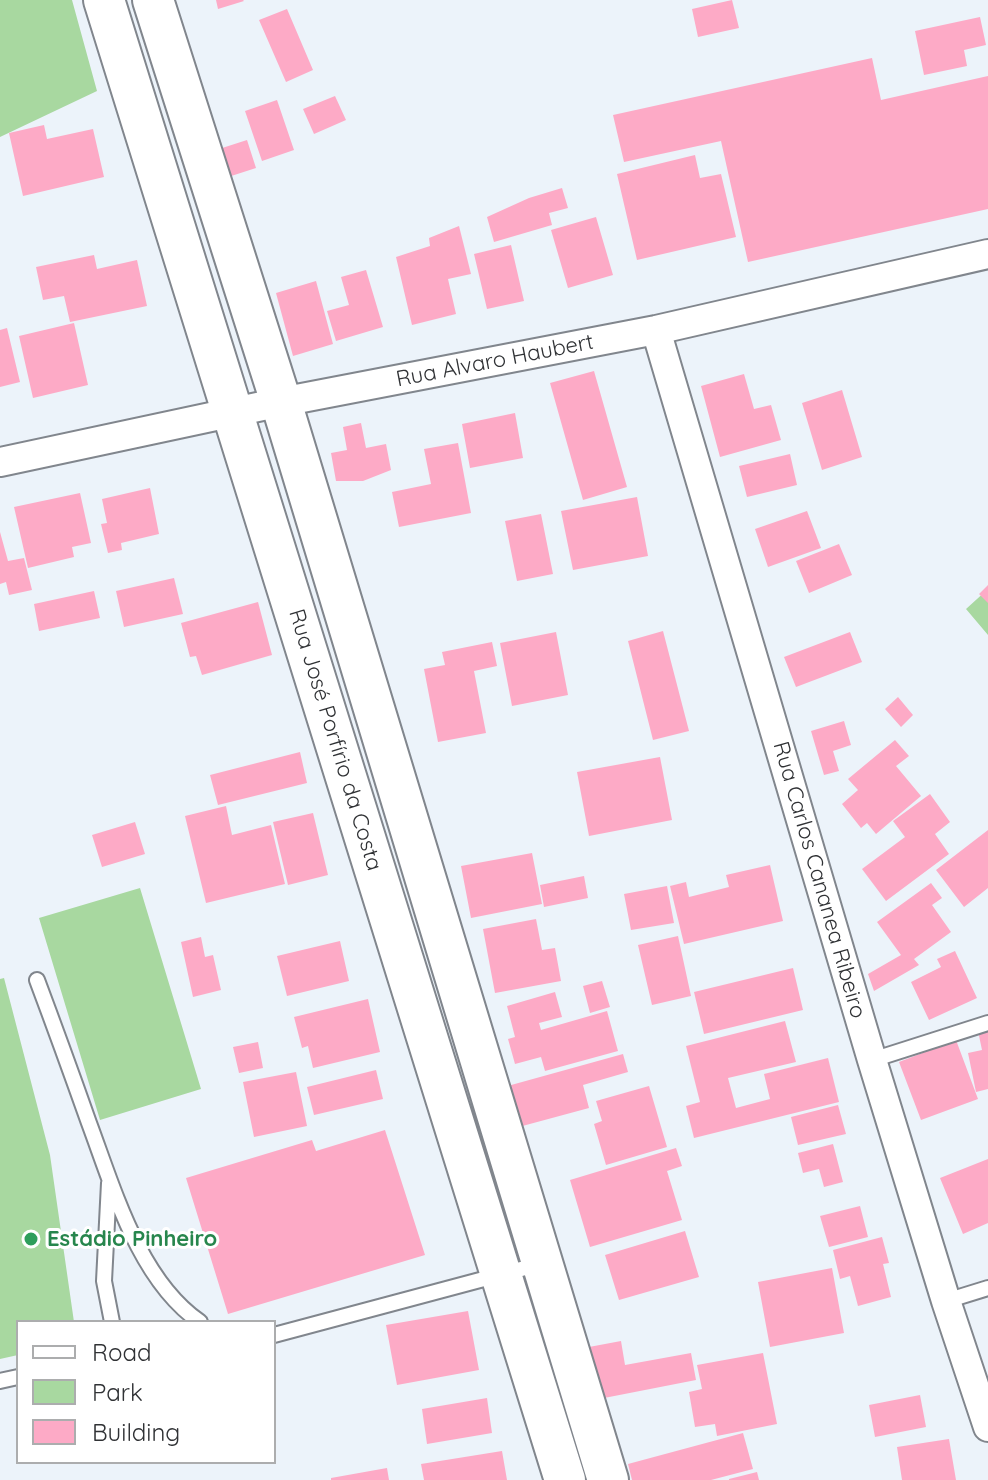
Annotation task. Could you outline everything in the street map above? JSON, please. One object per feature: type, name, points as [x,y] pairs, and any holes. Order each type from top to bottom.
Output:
[{"type":"street","name":"Rua José Porfírio da Costa","points":[[104,0],[565,1480]]},
{"type":"street","name":"Rua José Porfírio da Costa","points":[[153,0],[281,402],[608,1480]]},
{"type":"street","name":"Rua Alvaro Haubert","points":[[0,462],[281,402],[656,330],[988,254]]},
{"type":"street","name":"Rua Carlos Cananea Ribeiro","points":[[656,330],[872,1060],[988,1427]]},
{"type":"street","points":[[384,897],[427,885]]},
{"type":"lane","points":[[37,980],[109,1178],[138,1246],[159,1282],[197,1320]]},
{"type":"lane","points":[[872,1060],[988,1023]]},
{"type":"lane","points":[[109,1178],[104,1281],[112,1320]]},
{"type":"lane","points":[[276,1334],[543,1264]]},
{"type":"lane","points":[[946,1301],[988,1288]]},
{"type":"green space","points":[[0,0],[72,0],[97,91],[0,137]]},
{"type":"green space","points":[[988,589],[988,635],[966,609]]},
{"type":"green space","points":[[140,888],[201,1089],[100,1120],[39,918]]},
{"type":"green space","name":"Estádio Pinheiro","points":[[4,978],[50,1155],[74,1320],[16,1320],[16,1355],[0,1359],[0,979]]},
{"type":"building","points":[[216,0],[243,0],[244,1],[218,9]]},
{"type":"building","points":[[732,0],[739,28],[698,37],[692,9]]},
{"type":"building","points":[[287,9],[313,70],[286,82],[259,20]]},
{"type":"building","points":[[980,17],[986,45],[964,50],[967,66],[924,75],[915,31]]},
{"type":"building","points":[[872,58],[881,100],[988,76],[988,209],[748,262],[721,141],[624,162],[613,115]]},
{"type":"building","points":[[335,96],[346,120],[314,134],[303,109]]},
{"type":"building","points":[[277,100],[294,150],[262,161],[245,111]]},
{"type":"building","points":[[44,125],[47,139],[93,129],[104,177],[23,196],[9,133]]},
{"type":"building","points":[[247,140],[256,168],[225,178],[216,150]]},
{"type":"building","points":[[695,155],[700,178],[721,174],[736,237],[637,260],[617,174]]},
{"type":"building","points":[[562,188],[568,208],[549,213],[552,225],[494,242],[487,217],[529,198]]},
{"type":"building","points":[[596,217],[613,275],[568,288],[551,230]]},
{"type":"building","points":[[459,226],[471,274],[448,279],[456,314],[412,325],[396,257],[430,246],[429,238]]},
{"type":"building","points":[[511,245],[524,301],[487,309],[474,254]]},
{"type":"building","points":[[94,255],[97,269],[137,260],[147,306],[70,322],[64,296],[43,300],[36,267]]},
{"type":"building","points":[[366,270],[383,327],[336,341],[327,311],[349,305],[341,277]]},
{"type":"building","points":[[316,281],[333,344],[293,356],[276,293]]},
{"type":"building","points":[[74,323],[88,385],[33,398],[19,336]]},
{"type":"building","points":[[7,328],[20,382],[0,387],[0,330]]},
{"type":"building","points":[[594,371],[627,487],[583,500],[550,383]]},
{"type":"building","points":[[744,374],[754,409],[771,405],[781,440],[720,457],[701,386]]},
{"type":"building","points":[[842,390],[862,457],[822,470],[802,403]]},
{"type":"building","points":[[515,413],[523,458],[470,468],[462,424]]},
{"type":"building","points":[[361,423],[366,448],[386,444],[391,470],[363,481],[336,481],[331,453],[347,450],[343,427]]},
{"type":"building","points":[[458,443],[471,513],[399,527],[392,492],[431,484],[424,449]]},
{"type":"building","points":[[790,454],[797,485],[747,497],[739,466]]},
{"type":"building","points":[[150,488],[159,534],[121,543],[122,550],[108,553],[101,524],[107,523],[102,499]]},
{"type":"building","points":[[80,493],[91,543],[72,547],[74,557],[28,568],[14,507]]},
{"type":"building","points":[[637,497],[648,556],[573,570],[561,511]]},
{"type":"building","points":[[807,511],[821,548],[768,567],[755,529]]},
{"type":"building","points":[[541,514],[553,574],[517,581],[505,521]]},
{"type":"building","points":[[0,532],[8,561],[24,558],[32,590],[9,595],[6,582],[0,584]]},
{"type":"building","points":[[839,544],[852,575],[809,593],[796,561]]},
{"type":"building","points":[[174,578],[183,614],[124,627],[116,591]]},
{"type":"building","points":[[988,585],[988,603],[979,594]]},
{"type":"building","points":[[94,591],[100,618],[39,631],[34,604]]},
{"type":"building","points":[[258,602],[272,655],[202,675],[196,656],[190,657],[181,623]]},
{"type":"building","points":[[663,631],[689,731],[653,740],[628,641]]},
{"type":"building","points":[[556,632],[568,695],[512,706],[500,643]]},
{"type":"building","points":[[850,632],[862,662],[796,687],[784,657]]},
{"type":"building","points":[[492,642],[497,666],[474,671],[486,733],[438,742],[424,669],[445,665],[442,652]]},
{"type":"building","points":[[898,697],[913,715],[901,727],[885,709]]},
{"type":"building","points":[[844,721],[851,745],[833,751],[839,771],[824,775],[811,731]]},
{"type":"building","points":[[895,740],[909,756],[896,766],[921,796],[876,834],[867,823],[861,828],[842,804],[858,790],[848,779]]},
{"type":"building","points":[[300,752],[307,783],[218,805],[210,775]]},
{"type":"building","points":[[660,757],[672,820],[589,836],[577,772]]},
{"type":"building","points":[[930,794],[950,822],[935,834],[949,854],[886,901],[862,869],[905,837],[893,821]]},
{"type":"building","points":[[226,806],[232,835],[271,825],[285,884],[206,903],[185,816]]},
{"type":"building","points":[[313,813],[328,875],[288,885],[273,822]]},
{"type":"building","points":[[135,822],[145,854],[102,867],[92,835]]},
{"type":"building","points":[[988,830],[988,888],[964,907],[936,870]]},
{"type":"building","points":[[532,853],[542,904],[471,918],[461,866]]},
{"type":"building","points":[[770,865],[783,921],[684,944],[670,886],[686,882],[689,897],[729,887],[726,875]]},
{"type":"building","points":[[584,876],[588,898],[544,907],[540,885]]},
{"type":"building","points":[[931,883],[942,898],[932,905],[951,932],[914,959],[919,965],[874,991],[868,974],[901,955],[877,922]]},
{"type":"building","points":[[667,886],[674,923],[631,930],[624,894]]},
{"type":"building","points":[[536,919],[542,950],[555,948],[561,981],[495,993],[483,929]]},
{"type":"building","points":[[678,936],[691,996],[652,1005],[638,945]]},
{"type":"building","points":[[201,937],[205,957],[213,955],[221,990],[193,997],[181,942]]},
{"type":"building","points":[[340,941],[349,981],[287,996],[277,956]]},
{"type":"building","points":[[955,951],[977,998],[929,1020],[911,982],[941,967],[937,959]]},
{"type":"building","points":[[793,968],[803,1010],[704,1034],[694,992]]},
{"type":"building","points":[[602,981],[610,1007],[590,1013],[583,986]]},
{"type":"building","points":[[555,992],[562,1017],[539,1023],[541,1030],[607,1011],[618,1051],[545,1071],[541,1057],[515,1064],[508,1039],[515,1037],[507,1006]]},
{"type":"building","points":[[368,999],[380,1052],[313,1068],[308,1046],[302,1048],[294,1017]]},
{"type":"building","points":[[785,1021],[796,1062],[728,1078],[736,1108],[770,1099],[764,1074],[828,1058],[839,1102],[694,1138],[686,1106],[700,1102],[686,1046]]},
{"type":"building","points":[[988,1029],[988,1089],[976,1092],[968,1053],[982,1050],[978,1031]]},
{"type":"building","points":[[956,1040],[978,1099],[921,1120],[899,1062]]},
{"type":"building","points":[[258,1042],[263,1068],[239,1073],[233,1047]]},
{"type":"building","points":[[623,1054],[628,1072],[583,1085],[589,1108],[515,1128],[504,1087]]},
{"type":"building","points":[[376,1070],[383,1099],[314,1115],[307,1087]]},
{"type":"building","points":[[296,1072],[307,1126],[254,1137],[243,1082]]},
{"type":"building","points":[[649,1086],[667,1147],[606,1165],[594,1124],[602,1121],[596,1101]]},
{"type":"building","points":[[838,1105],[846,1134],[798,1145],[791,1117]]},
{"type":"building","points":[[385,1130],[425,1255],[228,1314],[186,1178],[312,1140],[316,1151]]},
{"type":"building","points":[[833,1144],[843,1182],[824,1187],[819,1169],[803,1173],[798,1153]]},
{"type":"building","points":[[676,1148],[682,1166],[667,1171],[682,1220],[590,1247],[570,1180]]},
{"type":"building","points":[[988,1159],[988,1223],[963,1234],[940,1178]]},
{"type":"building","points":[[860,1206],[868,1237],[829,1247],[820,1216]]},
{"type":"building","points":[[685,1231],[699,1277],[619,1300],[605,1255]]},
{"type":"building","points":[[882,1237],[889,1263],[883,1264],[891,1297],[858,1306],[850,1276],[840,1279],[833,1250]]},
{"type":"building","points":[[832,1268],[844,1333],[770,1347],[758,1282]]},
{"type":"building","points":[[468,1311],[479,1370],[397,1385],[386,1325]]},
{"type":"building","points":[[621,1341],[625,1365],[691,1353],[696,1380],[599,1399],[589,1347]]},
{"type":"building","points":[[763,1353],[777,1424],[717,1436],[715,1424],[695,1427],[689,1392],[702,1389],[697,1365]]},
{"type":"building","points":[[920,1395],[926,1427],[875,1437],[869,1405]]},
{"type":"building","points":[[487,1398],[492,1433],[427,1444],[422,1409]]},
{"type":"building","points":[[743,1433],[753,1469],[711,1480],[632,1480],[628,1464]]},
{"type":"building","points":[[949,1439],[956,1480],[902,1480],[897,1447]]},
{"type":"building","points":[[502,1451],[507,1480],[424,1480],[421,1464]]},
{"type":"building","points":[[387,1468],[389,1480],[331,1480],[331,1478]]},
{"type":"building","points":[[757,1472],[759,1480],[729,1480],[729,1479]]},
{"type":"place","name":"Estádio Pinheiro","points":[[31,1239]]}]
